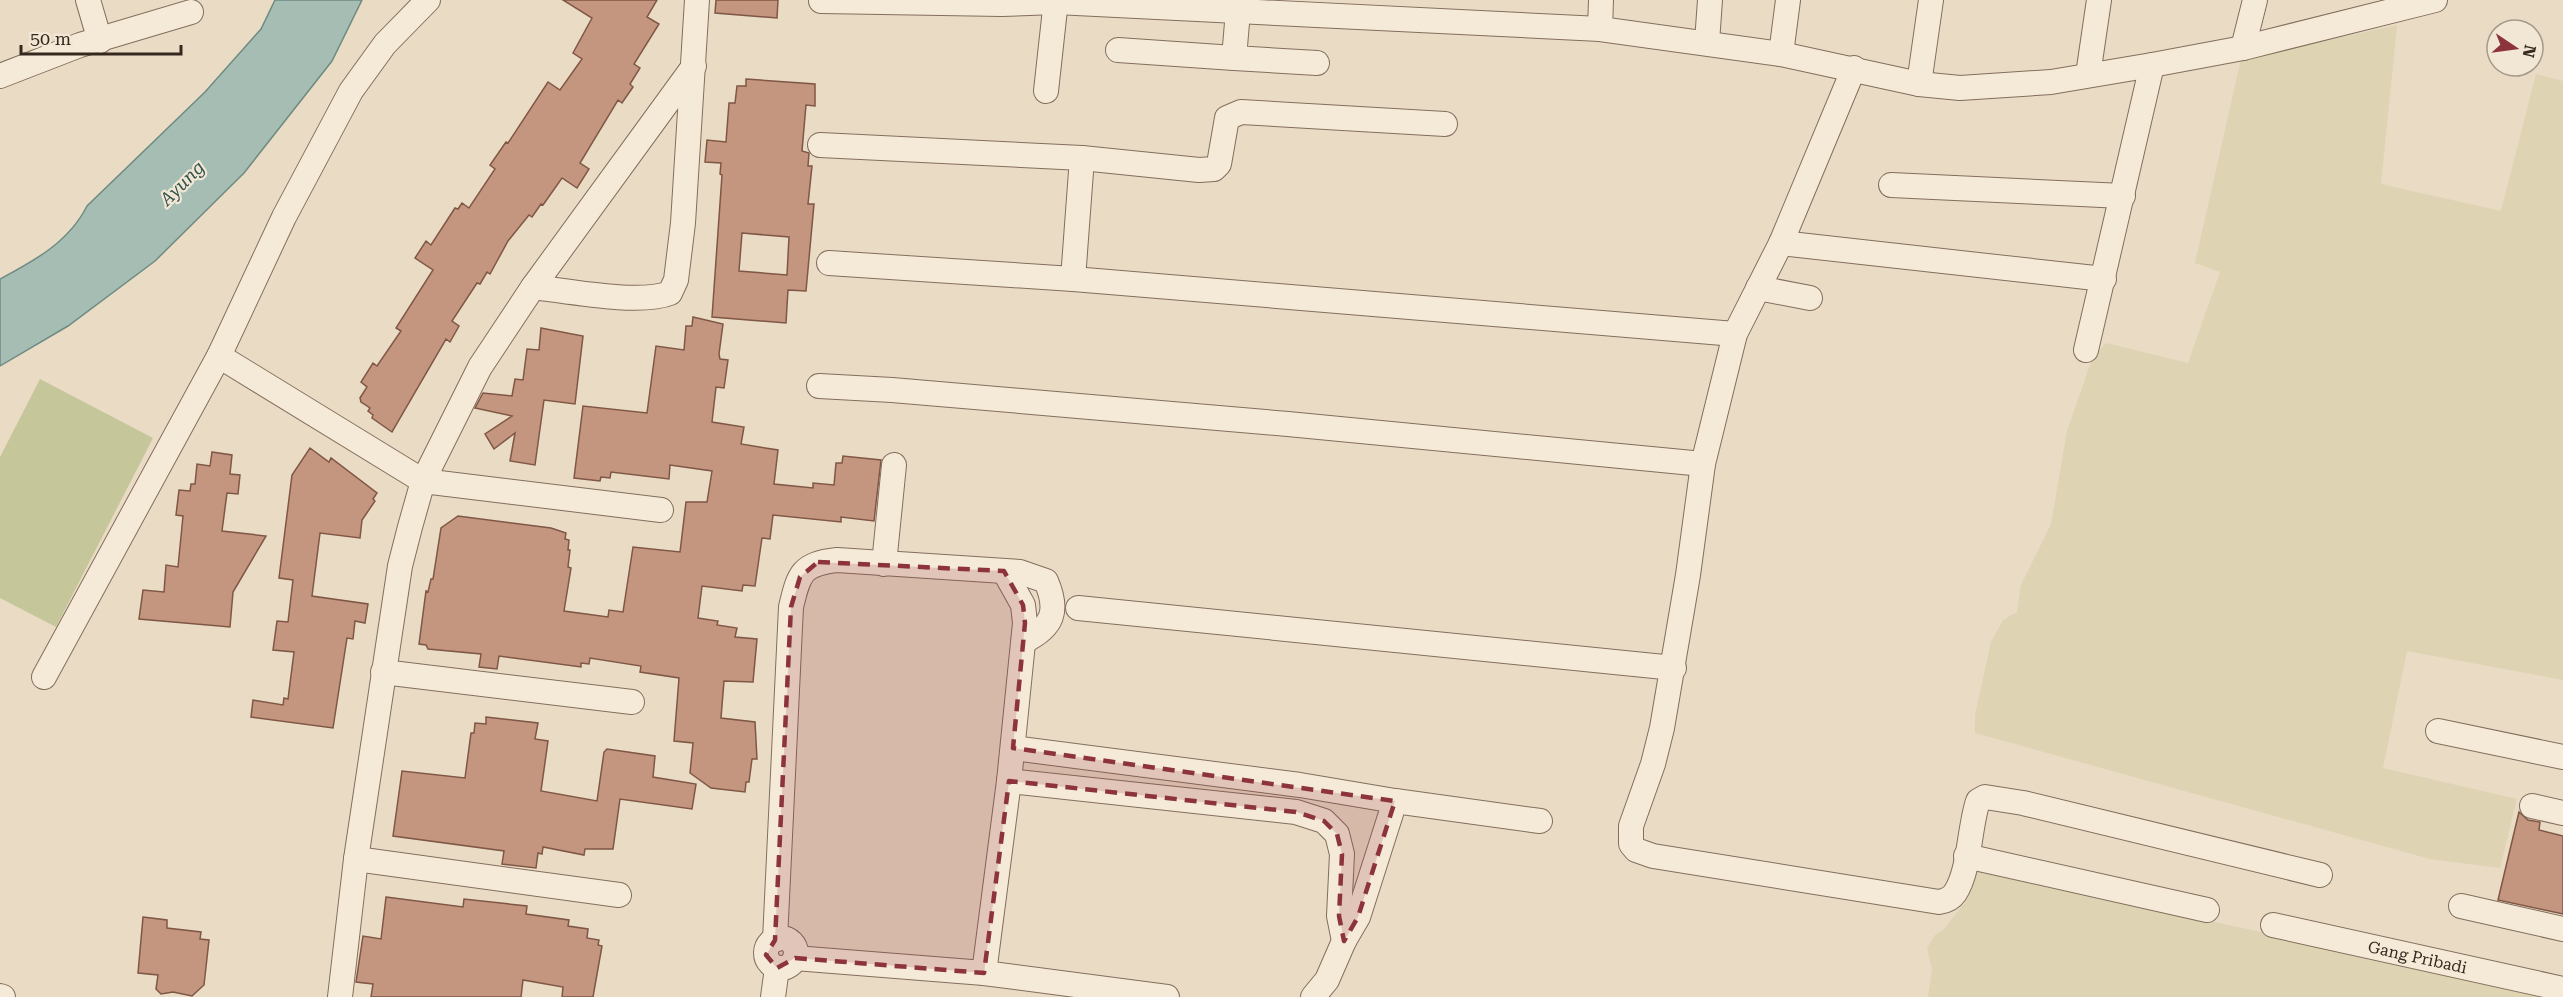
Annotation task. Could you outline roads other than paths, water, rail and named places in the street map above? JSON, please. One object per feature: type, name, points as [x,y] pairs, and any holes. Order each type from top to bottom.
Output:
[{"type":"street","points":[[88,0],[100,41]]},
{"type":"street","points":[[44,677],[219,356],[284,217],[351,91],[385,44],[428,0]]},
{"type":"street","points":[[533,287],[658,298],[670,293],[676,280],[683,223],[697,0]]},
{"type":"street","points":[[1599,29],[1601,0]]},
{"type":"street","points":[[1707,42],[1710,0]]},
{"type":"street","points":[[1781,54],[1788,0]]},
{"type":"street","points":[[1919,84],[1931,0]]},
{"type":"street","points":[[2088,75],[2099,0]]},
{"type":"street","points":[[2243,48],[2255,0]]},
{"type":"street","points":[[821,1],[1056,1],[1238,11],[1295,7],[1427,11],[1707,42],[1854,68],[1919,84],[1960,88],[2012,86],[2152,65],[2243,48],[2435,0]]},
{"type":"street","points":[[1046,91],[1056,1]]},
{"type":"street","points":[[1234,58],[1238,11]]},
{"type":"street","points":[[0,76],[191,12]]},
{"type":"street","points":[[1118,50],[1317,63]]},
{"type":"street","points":[[340,997],[356,859],[400,566],[423,481],[480,367],[533,287],[694,65]]},
{"type":"street","points":[[2086,350],[2152,65]]},
{"type":"street","points":[[1854,68],[1780,243],[1735,334],[1703,464],[1674,668],[1653,764],[1631,826],[1631,844],[1636,850],[1653,856],[1939,903],[1951,898],[1956,892],[1966,856],[1973,814],[1978,801],[1985,796],[2320,875]]},
{"type":"street","points":[[820,145],[1082,158],[1199,170],[1214,169],[1221,158],[1227,118],[1241,112],[1445,124]]},
{"type":"street","points":[[1072,279],[1082,158]]},
{"type":"street","points":[[1891,185],[2123,196]]},
{"type":"street","points":[[1780,243],[2104,279]]},
{"type":"street","points":[[829,263],[1072,279],[1735,334]]},
{"type":"street","points":[[1758,288],[1810,298]]},
{"type":"street","points":[[219,356],[423,481],[661,510]]},
{"type":"street","points":[[819,386],[892,390],[1265,422],[1703,464]]},
{"type":"street","points":[[884,564],[894,465]]},
{"type":"street","points":[[984,974],[1013,748],[1024,640],[1023,605],[1004,571],[818,562],[807,567],[795,592],[791,607],[775,940],[770,943],[766,954],[768,960],[786,963],[984,974],[1167,997]]},
{"type":"street","points":[[1078,608],[1674,668]]},
{"type":"street","points":[[383,672],[632,702]]},
{"type":"street","points":[[2438,731],[2563,757]]},
{"type":"street","points":[[1013,748],[1300,785],[1540,821]]},
{"type":"street","points":[[1009,782],[1296,812],[1324,821],[1337,834],[1342,854],[1339,916],[1344,941]]},
{"type":"street","points":[[1296,812],[1300,785]]},
{"type":"street","points":[[1313,997],[1327,980],[1344,941],[1358,917],[1395,801]]},
{"type":"street","points":[[2532,806],[2563,813]]},
{"type":"street","points":[[1966,856],[2207,910]]},
{"type":"street","points":[[356,859],[619,895]]},
{"type":"street","points":[[1340,888],[1365,896]]},
{"type":"street","points":[[2461,906],[2563,929]]},
{"type":"street","name":"Gang Pribadi","points":[[2273,925],[2563,989]]},
{"type":"street","points":[[773,997],[786,963]]},
{"type":"water","name":"Ayung","points":[[275,0],[362,0],[332,61],[244,173],[155,261],[68,326],[0,366],[0,279],[50,249],[71,230],[87,206],[205,92],[261,29]]}]
